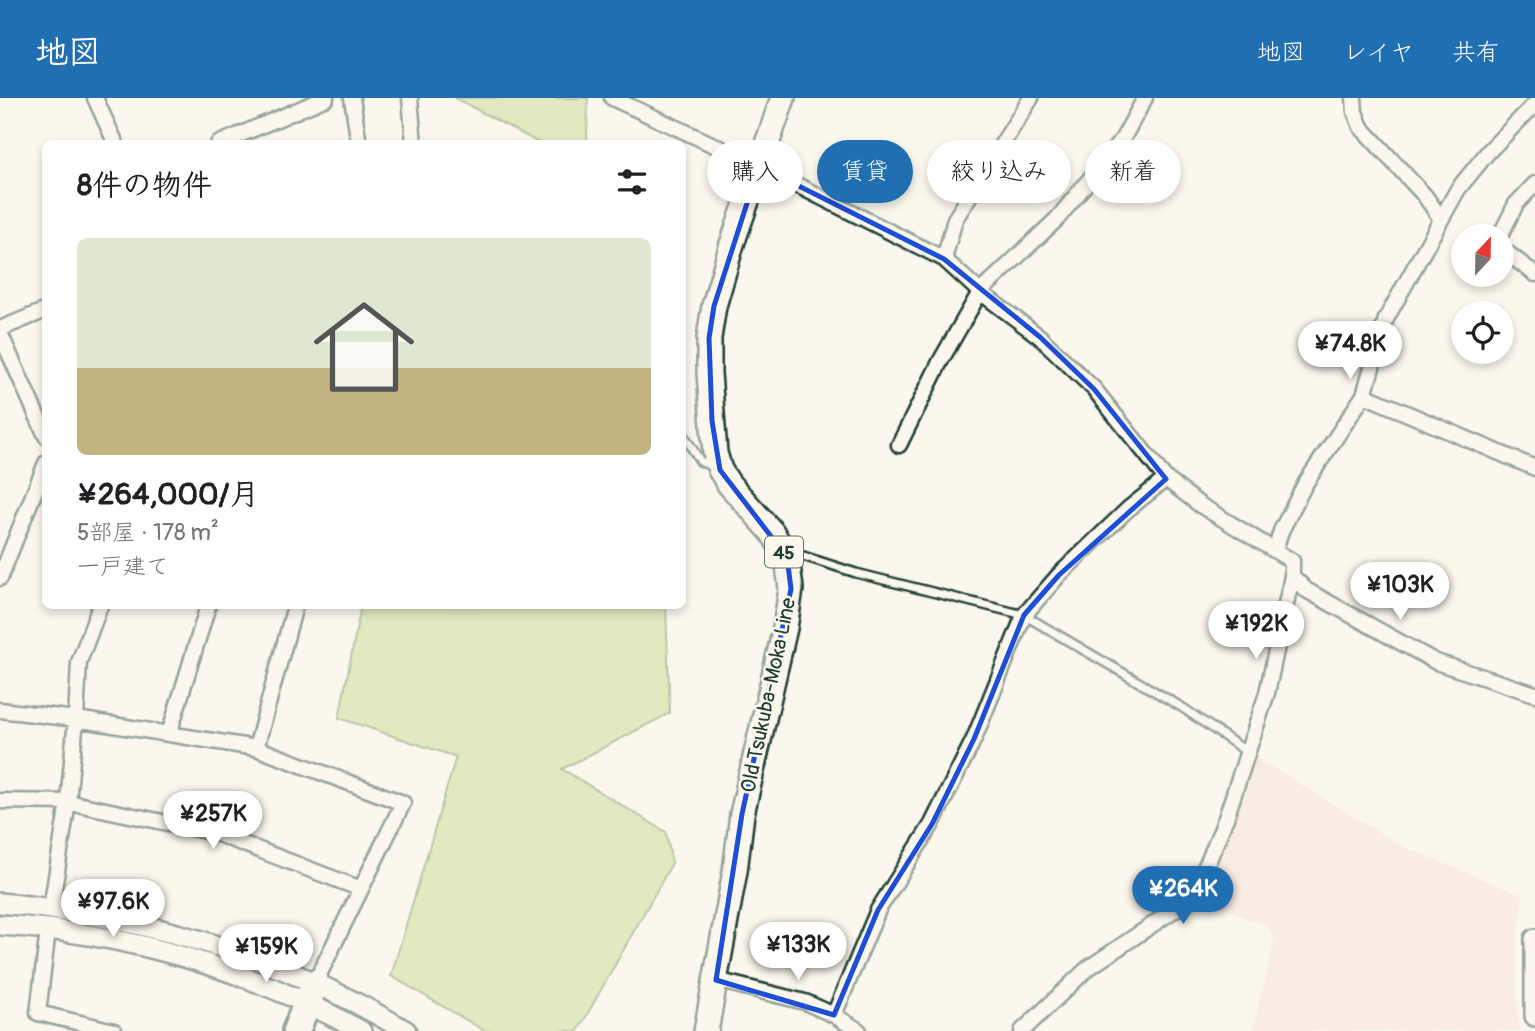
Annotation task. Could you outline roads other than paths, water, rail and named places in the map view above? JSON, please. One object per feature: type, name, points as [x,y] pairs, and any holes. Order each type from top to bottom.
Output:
[{"type":"highway","points":[[296,1031],[311,993]]},
{"type":"main road","name":"Old Tsukuba-Moka Line","points":[[768,140],[783,98]]},
{"type":"main road","name":"Old Tsukuba-Moka Line","points":[[706,1031],[748,783],[785,628],[791,589],[787,556],[772,532],[729,484],[720,470],[715,453],[709,338],[714,306],[746,203]]},
{"type":"main road","points":[[0,903],[125,920],[194,937],[264,961],[361,1031]]},
{"type":"main road","points":[[0,925],[117,941],[187,957],[255,981],[311,993],[406,1031]]},
{"type":"main road","points":[[1535,939],[1535,1016]]},
{"type":"street","points":[[95,98],[114,140]]},
{"type":"street","points":[[227,140],[326,98]]},
{"type":"street","points":[[352,98],[358,140]]},
{"type":"street","points":[[410,98],[414,140]]},
{"type":"street","points":[[612,98],[707,142]]},
{"type":"street","points":[[944,259],[955,219],[1031,98]]},
{"type":"street","points":[[899,445],[941,360],[980,292],[1057,219],[1122,140],[1145,98]]},
{"type":"street","points":[[1353,98],[1361,127],[1419,189],[1441,219]]},
{"type":"street","points":[[1275,550],[1281,531],[1305,484],[1364,395],[1386,319],[1458,189],[1488,152],[1535,104]]},
{"type":"street","points":[[1506,224],[1516,204],[1535,184]]},
{"type":"street","points":[[803,188],[944,259],[980,292],[1040,337],[1094,389],[1166,479],[1200,505],[1292,561],[1292,576],[1267,693],[1222,829],[1186,902],[1087,969],[1023,1031]]},
{"type":"street","points":[[1514,258],[1535,274]]},
{"type":"street","points":[[42,312],[0,331],[42,427]]},
{"type":"street","points":[[1364,395],[1535,468]]},
{"type":"street","points":[[0,578],[42,473]]},
{"type":"street","points":[[834,1014],[878,910],[932,824],[974,739],[1024,615],[1059,575],[1128,509],[1166,479]]},
{"type":"street","points":[[1292,576],[1318,598],[1436,662],[1535,694]]},
{"type":"street","points":[[51,908],[68,802],[79,662],[99,609]]},
{"type":"street","points":[[169,734],[207,609]]},
{"type":"street","points":[[256,748],[294,609]]},
{"type":"street","points":[[0,710],[76,719],[256,748],[403,803],[311,993]]},
{"type":"street","points":[[0,801],[68,802],[215,833],[361,889]]},
{"type":"street","points":[[48,930],[38,1013],[114,1031]]},
{"type":"street","points":[[716,979],[806,1002],[834,1014],[859,1031]]},
{"type":"lane","points":[[686,438],[700,461],[720,470]]},
{"type":"lane","points":[[787,556],[800,555],[882,580],[1024,615],[1183,708],[1247,753]]}]
